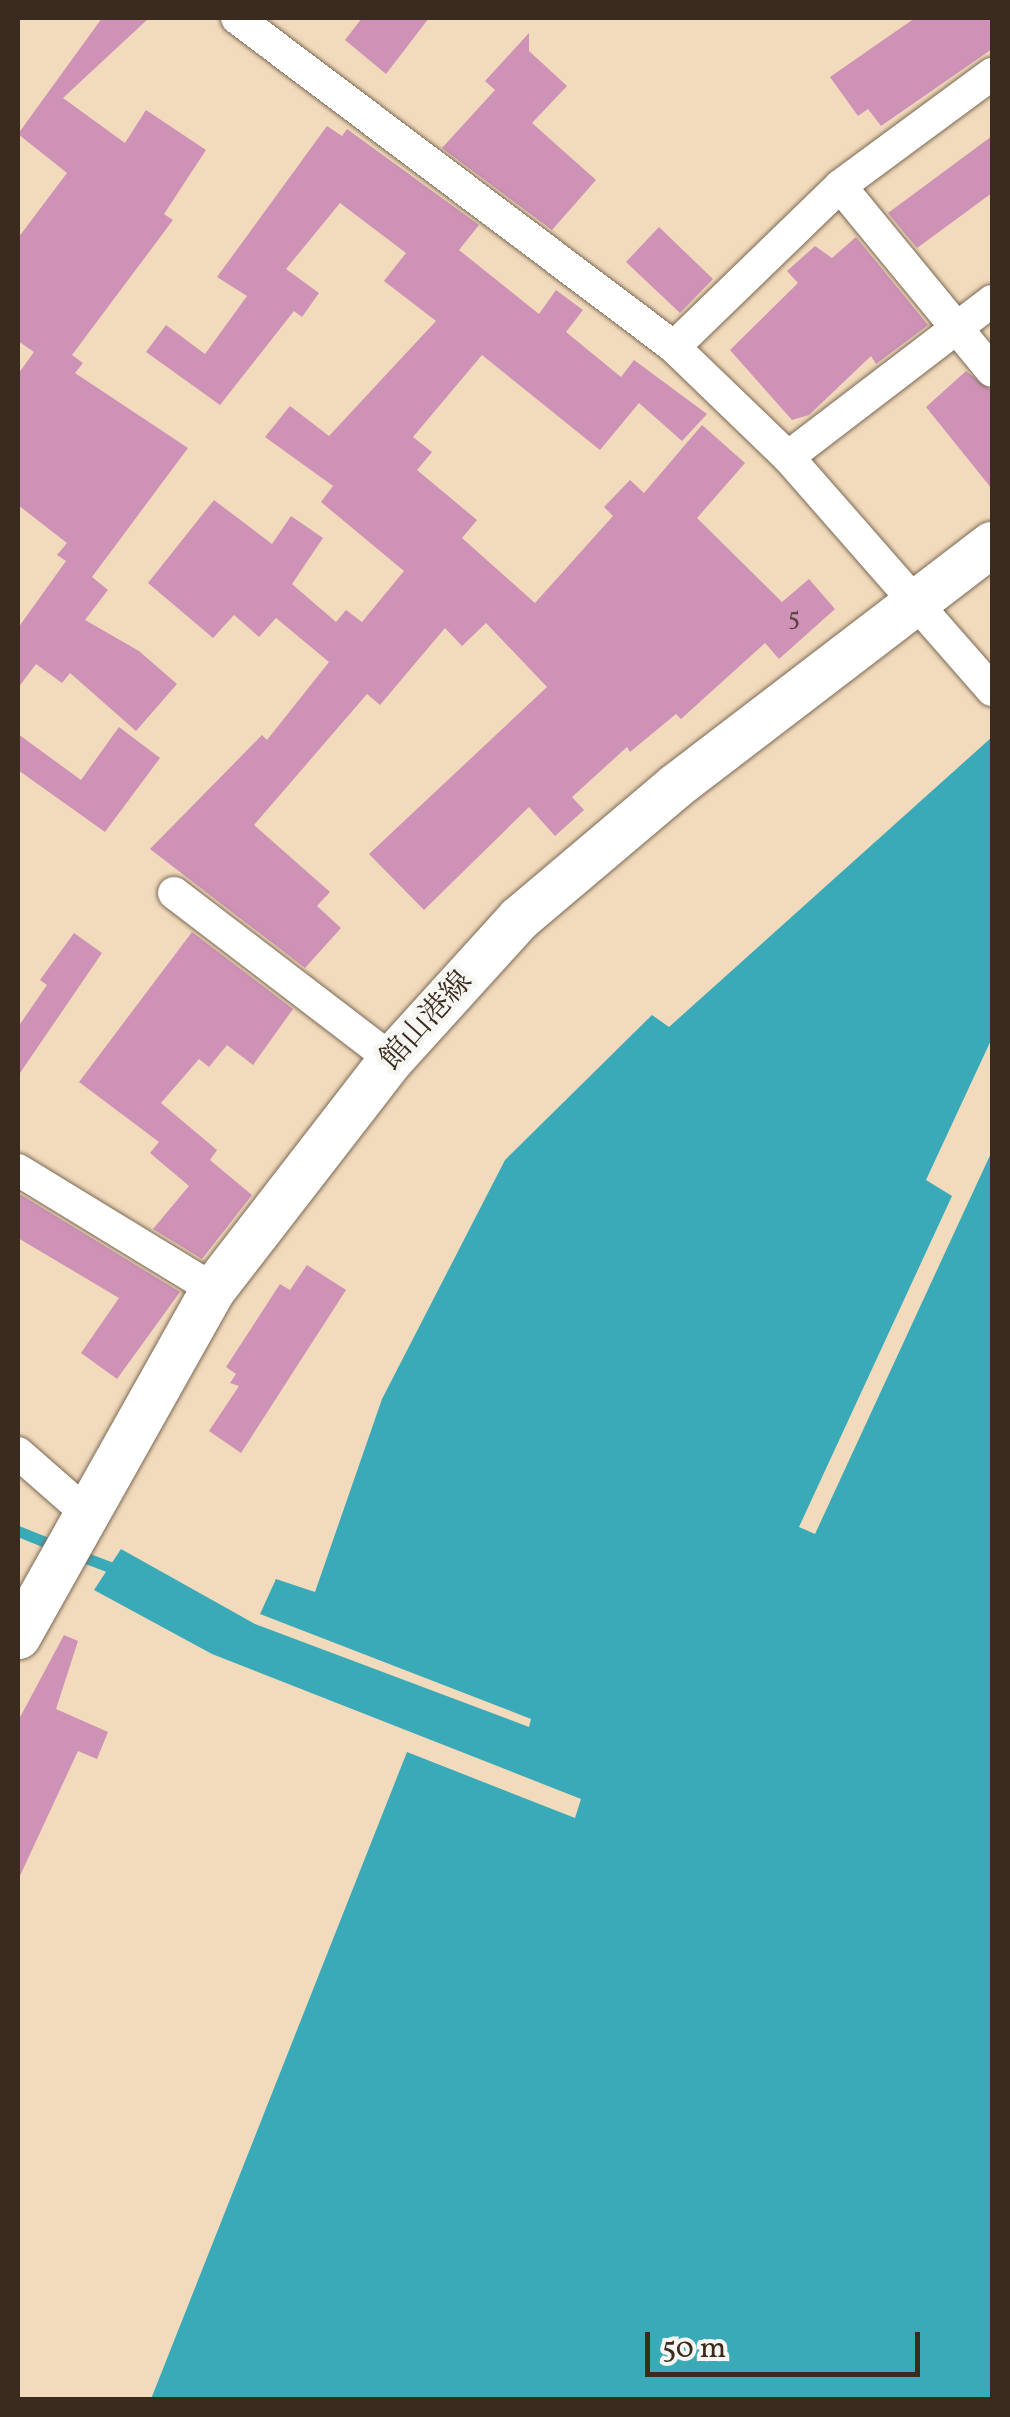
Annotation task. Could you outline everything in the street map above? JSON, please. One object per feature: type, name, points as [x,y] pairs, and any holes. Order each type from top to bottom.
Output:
[{"type":"main road","name":"館山港線","points":[[18,1636],[88,1521],[213,1289],[391,1059],[519,918],[675,786],[916,598],[992,544]]},
{"type":"street","points":[[237,18],[674,347],[788,457],[916,598],[992,690]]},
{"type":"street","points":[[674,347],[840,186],[992,74]]},
{"type":"street","points":[[840,186],[992,371]]},
{"type":"street","points":[[788,457],[992,302]]},
{"type":"street","points":[[174,893],[391,1059]]},
{"type":"street","points":[[18,1170],[213,1289]]},
{"type":"street","points":[[18,1453],[88,1521]]},
{"type":"water","points":[[992,737],[992,1038],[926,1180],[952,1196],[799,1527],[815,1534],[992,1151],[992,2399],[151,2399],[407,1752],[575,1818],[581,1799],[212,1654],[94,1590],[121,1549],[255,1624],[529,1727],[531,1719],[260,1614],[276,1579],[315,1592],[382,1399],[505,1160],[652,1015],[669,1027]]},
{"type":"building","points":[[102,18],[149,18],[63,98],[125,143],[146,110],[206,150],[164,214],[173,220],[72,355],[83,363],[75,373],[188,448],[92,577],[108,590],[85,620],[139,651],[177,684],[136,731],[70,673],[62,683],[36,664],[18,688],[18,628],[66,561],[57,555],[67,543],[18,505],[18,374],[34,352],[18,341],[18,238],[67,173],[18,134]]},
{"type":"building","points":[[362,18],[429,18],[386,74],[345,40]]},
{"type":"building","points":[[915,18],[992,18],[992,49],[881,126],[868,109],[858,116],[830,77]]},
{"type":"building","points":[[529,33],[529,51],[567,86],[532,123],[596,180],[552,230],[442,148],[495,90],[485,81]]},
{"type":"building","points":[[327,126],[342,136],[347,129],[479,225],[459,250],[539,314],[556,290],[583,310],[566,332],[621,377],[634,360],[707,414],[682,441],[639,403],[600,450],[482,355],[413,437],[432,452],[417,470],[477,520],[462,538],[535,603],[613,516],[604,507],[630,480],[644,493],[702,425],[745,463],[697,518],[782,602],[809,579],[835,609],[779,659],[765,643],[681,719],[676,714],[630,752],[627,747],[572,797],[584,810],[555,836],[529,807],[424,910],[369,854],[547,687],[486,623],[462,646],[445,628],[380,705],[367,694],[254,825],[330,892],[317,906],[341,928],[305,968],[150,849],[262,735],[267,740],[329,662],[276,618],[259,637],[234,615],[213,638],[148,583],[214,500],[272,544],[291,516],[323,538],[292,584],[336,622],[346,610],[362,622],[404,571],[321,502],[333,486],[265,437],[290,406],[329,436],[436,321],[384,281],[406,253],[340,203],[286,269],[319,293],[302,317],[294,311],[220,405],[146,352],[166,325],[205,354],[247,296],[217,277]]},
{"type":"building","points":[[992,136],[992,193],[917,248],[888,213]]},
{"type":"building","points":[[659,227],[713,279],[680,313],[626,262]]},
{"type":"building","points":[[856,237],[928,325],[876,364],[871,356],[809,415],[792,420],[730,350],[798,283],[787,271],[815,246],[832,258]]},
{"type":"building","points":[[966,371],[992,391],[992,489],[926,407]]},
{"type":"building","points":[[119,727],[160,758],[105,832],[18,770],[18,734],[81,780]]},
{"type":"building","points":[[192,932],[293,1009],[253,1065],[227,1045],[209,1067],[199,1059],[161,1103],[217,1150],[210,1160],[252,1195],[202,1259],[153,1229],[189,1186],[150,1153],[159,1142],[79,1082]]},
{"type":"building","points":[[74,933],[102,953],[18,1076],[18,1027],[47,985],[40,980]]},
{"type":"building","points":[[18,1193],[180,1292],[117,1379],[81,1353],[119,1298],[18,1238]]},
{"type":"building","points":[[307,1265],[346,1290],[241,1453],[209,1431],[239,1386],[230,1383],[236,1374],[226,1367],[280,1284],[290,1290]]},
{"type":"building","points":[[64,1635],[78,1641],[56,1709],[108,1732],[97,1759],[78,1751],[18,1880],[18,1721]]},
{"type":"waterway","points":[[18,1531],[55,1546]]},
{"type":"waterway","points":[[73,1553],[109,1567]]}]
